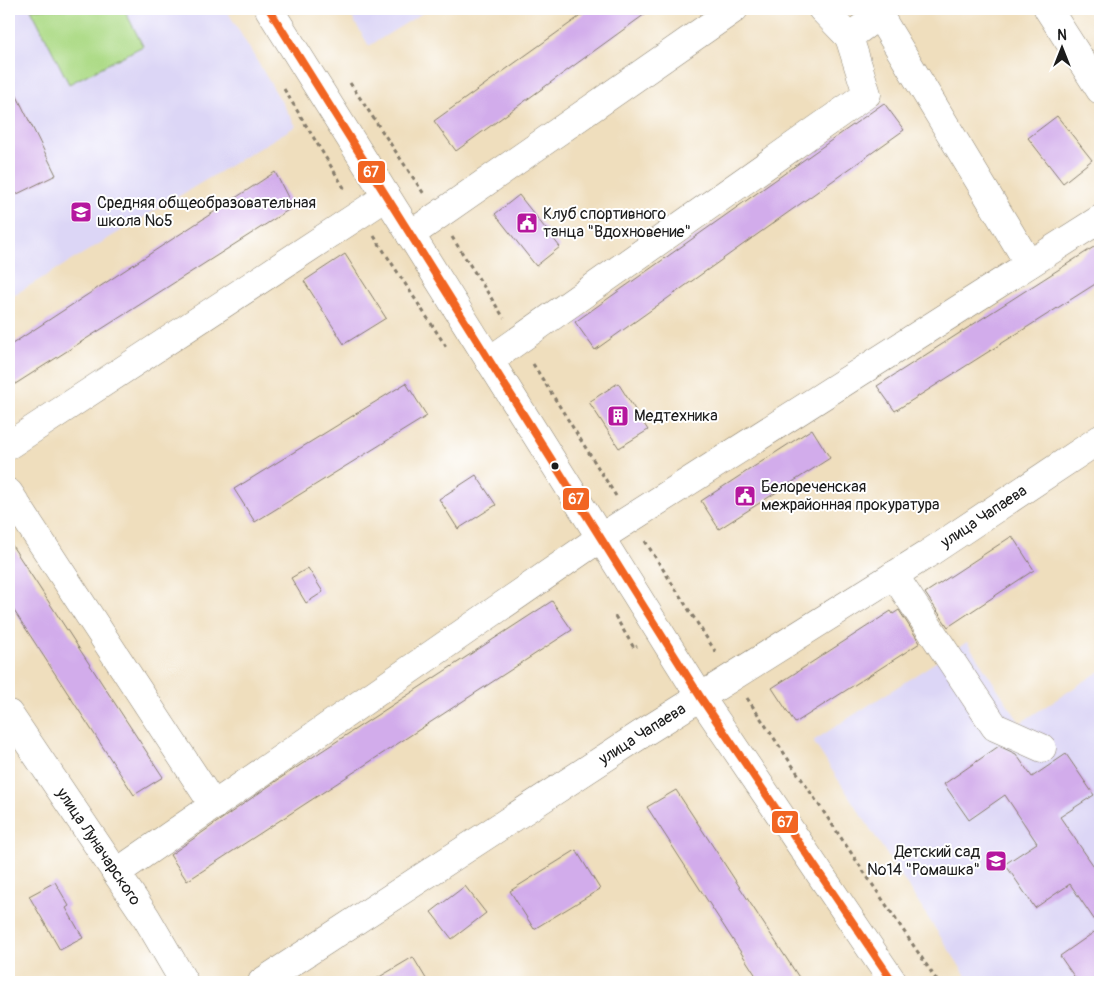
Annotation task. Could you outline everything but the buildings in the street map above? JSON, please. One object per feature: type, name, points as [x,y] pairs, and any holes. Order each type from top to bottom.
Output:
[{"type":"street","points":[[269,9],[701,698],[893,982]]},
{"type":"street","points":[[410,235],[734,9]]},
{"type":"street","points":[[489,361],[867,94],[849,37],[822,9]]},
{"type":"street","points":[[1048,9],[1100,90]]},
{"type":"street","points":[[849,37],[879,15],[1029,264]]},
{"type":"street","points":[[9,445],[386,197]]},
{"type":"street","points":[[116,874],[600,538],[1100,219]]},
{"type":"street","name":"улица Чапаева","points":[[262,982],[640,735],[894,575],[1100,439]]},
{"type":"street","points":[[9,494],[214,806]]},
{"type":"street","points":[[894,575],[995,727],[1042,748]]},
{"type":"street","name":"улица Луначарского","points":[[9,714],[146,917],[184,982]]},
{"type":"path","points":[[733,677],[938,982]]},
{"type":"shaded area","name":"Средняя общеобразовательная школа №5","points":[[9,9],[226,9],[296,126],[9,298]]},
{"type":"shaded area","points":[[347,9],[429,9],[369,46]]},
{"type":"shaded area","name":"Детский сад №14 \"Ромашка\"","points":[[967,642],[1020,723],[1100,671],[1100,982],[970,982],[813,741]]},
{"type":"green space","points":[[31,9],[124,9],[143,46],[69,84]]},
{"type":"transit line","name":"67","points":[[269,9],[701,698],[893,982]]},
{"type":"place","name":"Средняя общеобразовательная школа №5","points":[[81,212]]},
{"type":"place","name":"Клуб спортивного танца \"Вдохновение\"","points":[[527,223]]},
{"type":"place","name":"Медтехника","points":[[618,416]]},
{"type":"place","name":"Белореченская межрайонная прокуратура","points":[[745,496]]},
{"type":"place","name":"Детский сад №14 \"Ромашка\"","points":[[996,861]]}]
